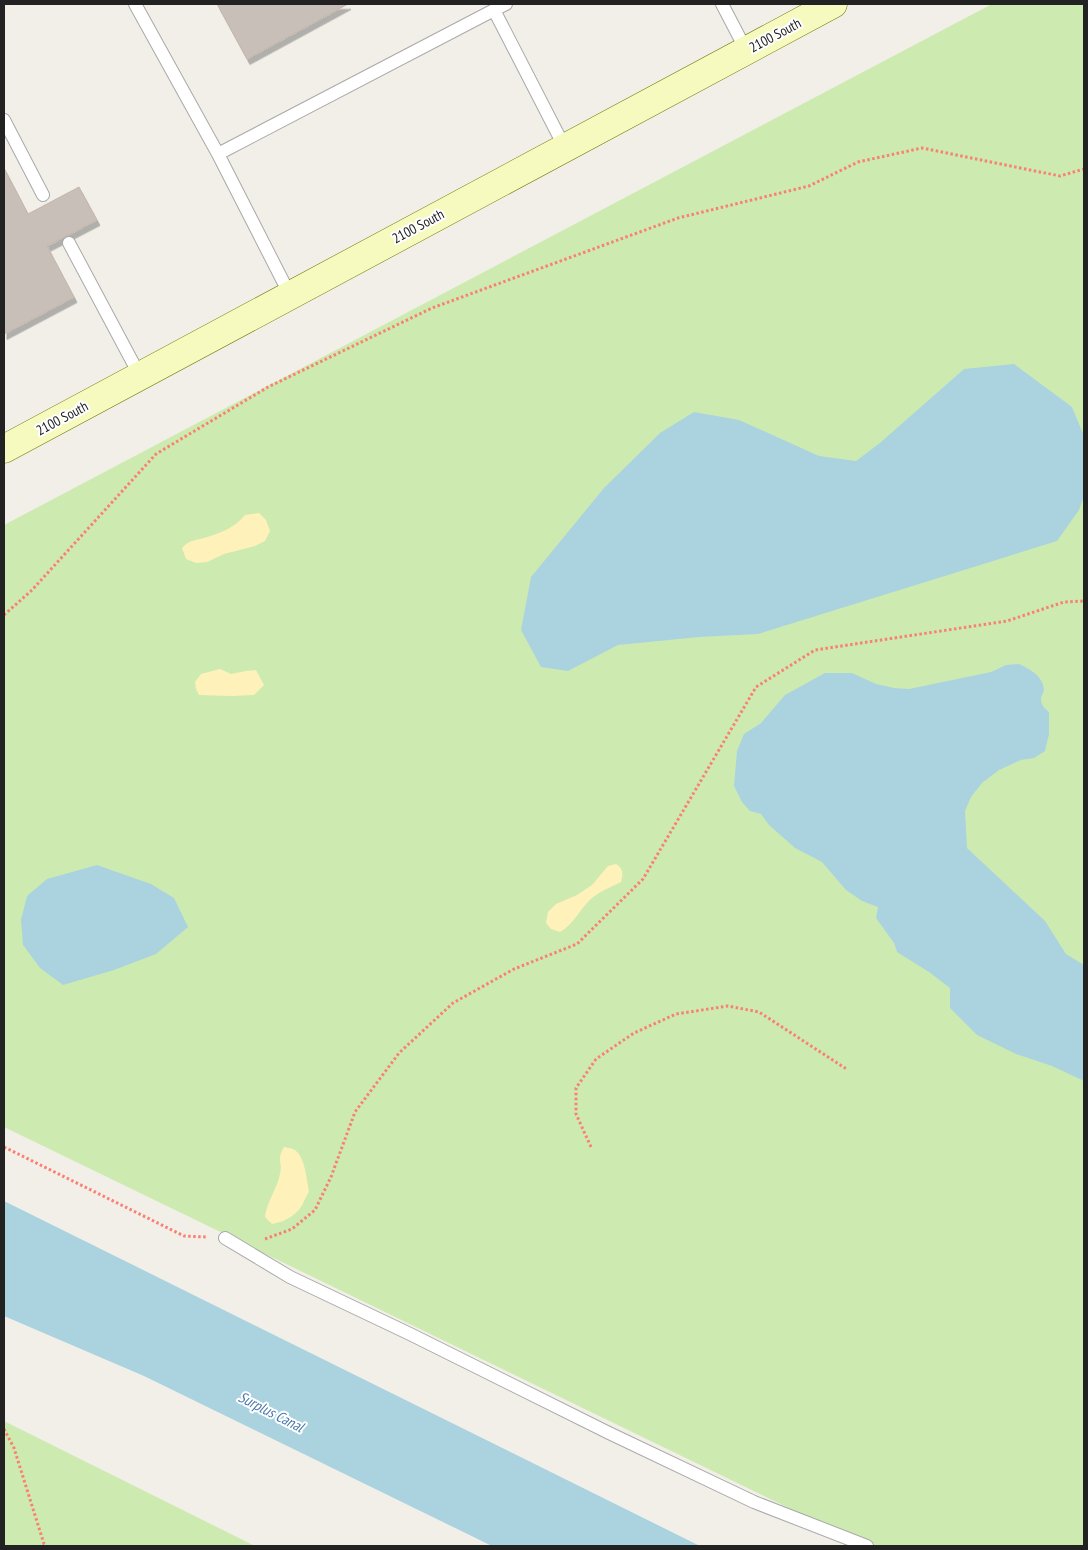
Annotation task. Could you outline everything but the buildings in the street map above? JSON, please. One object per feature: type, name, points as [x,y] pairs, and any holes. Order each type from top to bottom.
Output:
[{"type":"street","name":"2100 South","points":[[4,449],[833,4]]},
{"type":"lane","points":[[135,4],[218,154],[290,295]]},
{"type":"lane","points":[[722,4],[746,50]]},
{"type":"lane","points":[[218,154],[500,7],[564,148]]},
{"type":"lane","points":[[4,120],[43,195]]},
{"type":"lane","points":[[69,243],[140,376]]},
{"type":"lane","points":[[225,1238],[290,1277],[410,1334],[609,1433],[754,1502],[867,1546]]},
{"type":"path","points":[[4,615],[32,590],[156,454],[268,387],[432,308],[678,218],[809,186],[858,162],[922,148],[1060,176],[1084,169]]},
{"type":"path","points":[[4,1147],[184,1236],[264,1240],[292,1229],[315,1210],[331,1177],[355,1112],[399,1053],[453,1003],[514,969],[578,944],[643,879],[756,687],[815,650],[1007,621],[1064,602],[1084,601]]},
{"type":"path","points":[[591,1148],[576,1114],[576,1088],[596,1059],[634,1033],[676,1014],[728,1006],[759,1012],[848,1070]]},
{"type":"path","points":[[4,1429],[14,1448],[46,1546]]},
{"type":"green space","points":[[992,4],[1084,4],[1084,1546],[867,1546],[4,1127],[4,525]]},
{"type":"green space","points":[[4,1421],[255,1546],[4,1546]]},
{"type":"sand","points":[[259,513],[266,520],[270,531],[265,541],[255,546],[224,554],[207,562],[196,563],[186,559],[182,548],[188,543],[228,529],[245,515]]},
{"type":"sand","points":[[220,669],[231,674],[256,670],[264,685],[254,695],[199,695],[195,682],[201,674]]},
{"type":"sand","points":[[616,864],[622,872],[621,882],[602,891],[591,899],[566,928],[560,932],[551,929],[546,923],[548,912],[556,904],[577,895],[592,885],[608,866]]},
{"type":"sand","points":[[284,1147],[296,1151],[302,1159],[309,1192],[295,1214],[272,1224],[265,1217],[279,1179],[281,1170],[280,1155]]},
{"type":"water","points":[[1014,364],[1072,407],[1084,436],[1084,496],[1079,510],[1057,541],[758,634],[699,637],[618,645],[568,671],[541,667],[521,630],[531,577],[604,488],[660,433],[694,412],[739,420],[819,456],[856,461],[881,442],[964,369]]},
{"type":"water","points":[[1019,664],[1039,677],[1043,685],[1042,703],[1049,712],[1049,734],[1045,751],[1034,758],[1021,760],[999,770],[982,783],[971,797],[965,811],[967,848],[1045,921],[1066,954],[1084,965],[1084,1081],[1052,1066],[1016,1054],[977,1035],[950,1008],[950,988],[897,952],[894,943],[876,918],[878,907],[862,901],[846,890],[822,862],[795,848],[769,825],[761,814],[750,811],[742,802],[734,786],[737,751],[744,734],[761,723],[785,695],[825,673],[852,673],[876,684],[909,689],[991,672],[1006,665]]},
{"type":"water","points":[[97,865],[151,884],[174,898],[188,927],[156,954],[114,970],[63,985],[40,968],[23,945],[21,920],[27,896],[47,879]]},
{"type":"water","name":"Surplus Canal","points":[[4,1201],[700,1546],[492,1546],[144,1376],[4,1316]]}]
